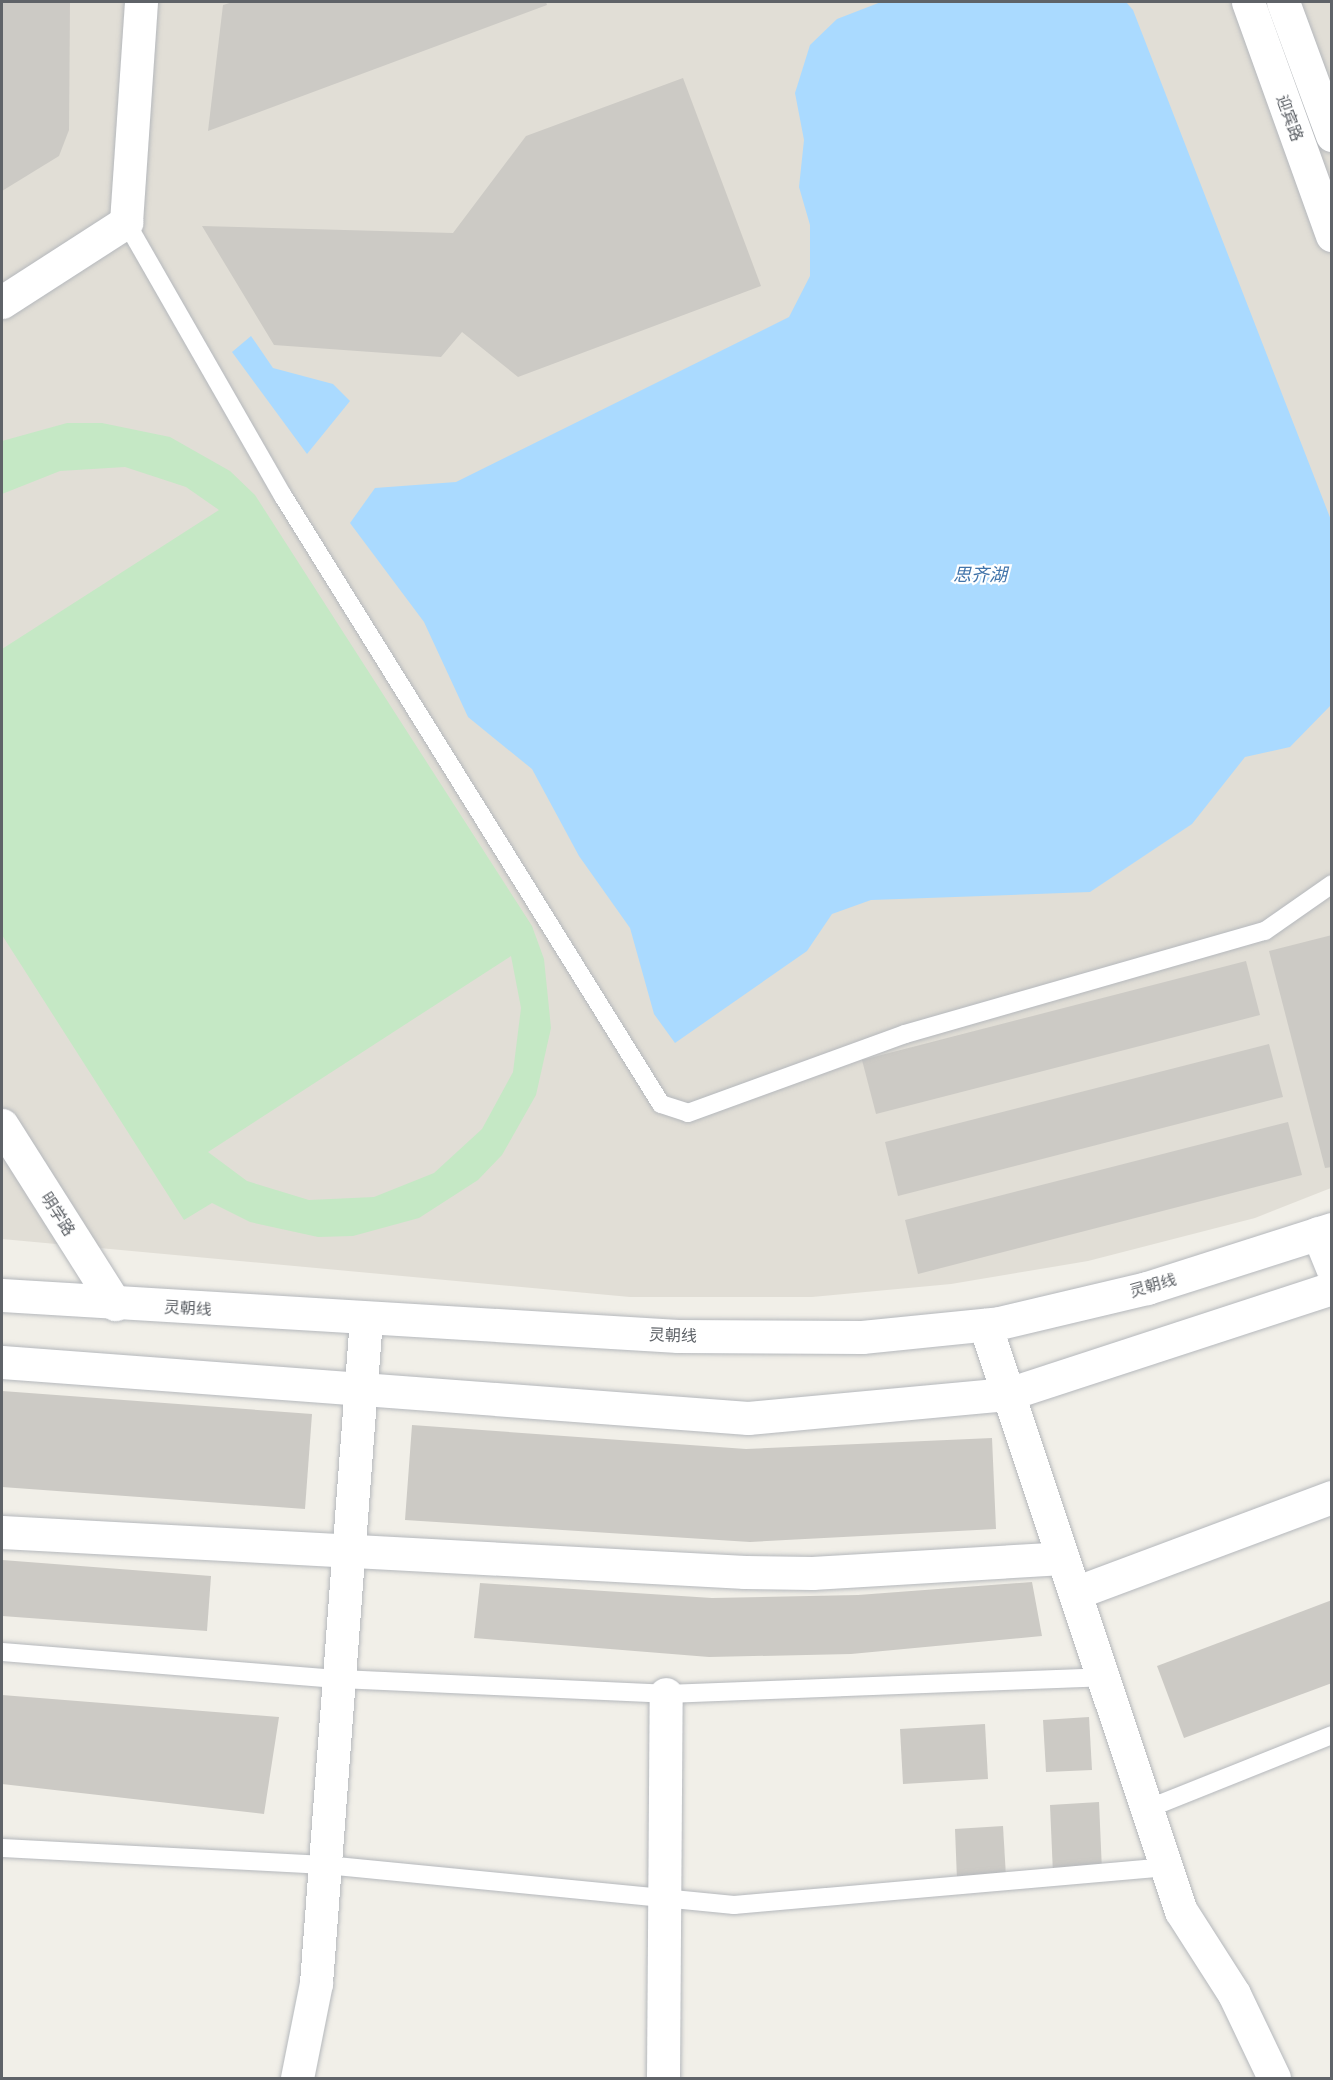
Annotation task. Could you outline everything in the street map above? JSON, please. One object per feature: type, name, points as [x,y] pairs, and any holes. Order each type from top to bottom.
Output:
[{"type":"street","points":[[2,302],[126,222],[141,2]]},
{"type":"street","name":"迎宾路","points":[[1248,2],[1332,235]]},
{"type":"street","name":"迎宾路","points":[[1283,2],[1332,135]]},
{"type":"street","name":"明学路","points":[[2,1125],[115,1304]]},
{"type":"street","points":[[1325,1231],[1332,1268]]},
{"type":"street","name":"灵朝线","points":[[2,1295],[115,1304],[678,1336],[862,1337],[985,1325],[1147,1288],[1325,1231]]},
{"type":"street","points":[[2,1362],[748,1418],[1008,1394],[1332,1288]]},
{"type":"street","points":[[297,2079],[316,1983],[366,1318]]},
{"type":"street","points":[[985,1325],[1181,1911],[1234,1994],[1274,2079]]},
{"type":"street","points":[[1075,1593],[1332,1497]]},
{"type":"street","points":[[2,1532],[349,1554],[812,1573],[1063,1558]]},
{"type":"street","points":[[663,2079],[666,1694]]},
{"type":"lane","points":[[126,222],[283,496],[661,1104],[688,1113],[905,1034],[1265,931],[1332,884]]},
{"type":"lane","points":[[2,1652],[340,1679],[666,1694],[1103,1677]]},
{"type":"lane","points":[[1147,1809],[1332,1735]]},
{"type":"lane","points":[[2,1848],[326,1865],[666,1901],[794,1902],[1167,1867]]},
{"type":"shaded area","points":[[2,2],[1331,2],[1331,1188],[1255,1218],[1088,1261],[951,1284],[812,1297],[630,1297],[2,1239]]},
{"type":"green space","points":[[67,423],[102,423],[170,437],[230,471],[255,495],[532,926],[544,959],[551,1028],[536,1095],[502,1155],[478,1180],[419,1218],[353,1236],[318,1237],[250,1222],[212,1203],[184,1220],[2,935],[2,649],[219,510],[186,487],[125,467],[60,471],[2,494],[2,441]],"holes":[[[511,956],[521,1008],[513,1072],[482,1129],[434,1173],[374,1197],[309,1200],[247,1181],[208,1152]]]},
{"type":"water","name":"思齐湖","points":[[881,2],[1126,2],[1133,10],[1331,520],[1331,705],[1290,747],[1245,757],[1192,824],[1090,892],[871,900],[832,914],[807,951],[675,1043],[654,1014],[630,928],[579,856],[532,769],[468,717],[424,622],[350,523],[375,488],[456,482],[789,317],[810,276],[810,225],[799,187],[804,140],[795,93],[810,45],[837,19]]},
{"type":"water","points":[[251,336],[273,368],[333,384],[350,401],[307,454],[232,352]]},
{"type":"building","points":[[2,2],[70,2],[69,130],[59,156],[2,191]]},
{"type":"building","points":[[233,2],[546,2],[547,5],[208,131],[223,5]]},
{"type":"building","points":[[683,78],[761,286],[518,377],[462,332],[441,357],[274,345],[202,226],[453,233],[526,136]]},
{"type":"building","points":[[1332,935],[1332,1167],[1325,1168],[1269,951]]},
{"type":"building","points":[[1246,961],[1260,1015],[876,1114],[862,1060]]},
{"type":"building","points":[[1269,1044],[1283,1097],[898,1196],[885,1142]]},
{"type":"building","points":[[1288,1122],[1302,1175],[918,1274],[905,1220]]},
{"type":"building","points":[[2,1391],[312,1414],[305,1509],[2,1487]]},
{"type":"building","points":[[412,1425],[746,1449],[992,1438],[996,1529],[750,1542],[405,1520]]},
{"type":"building","points":[[2,1560],[211,1576],[207,1631],[2,1616]]},
{"type":"building","points":[[1032,1582],[1042,1636],[851,1654],[709,1657],[474,1638],[480,1583],[712,1598],[858,1595]]},
{"type":"building","points":[[1332,1600],[1332,1683],[1184,1738],[1157,1666]]},
{"type":"building","points":[[2,1695],[279,1717],[264,1814],[2,1784]]},
{"type":"building","points":[[1089,1717],[1092,1770],[1046,1772],[1043,1720]]},
{"type":"building","points":[[985,1724],[988,1779],[903,1784],[900,1729]]},
{"type":"building","points":[[1099,1802],[1102,1871],[1053,1874],[1050,1805]]},
{"type":"building","points":[[1003,1826],[1006,1877],[957,1880],[955,1829]]}]
